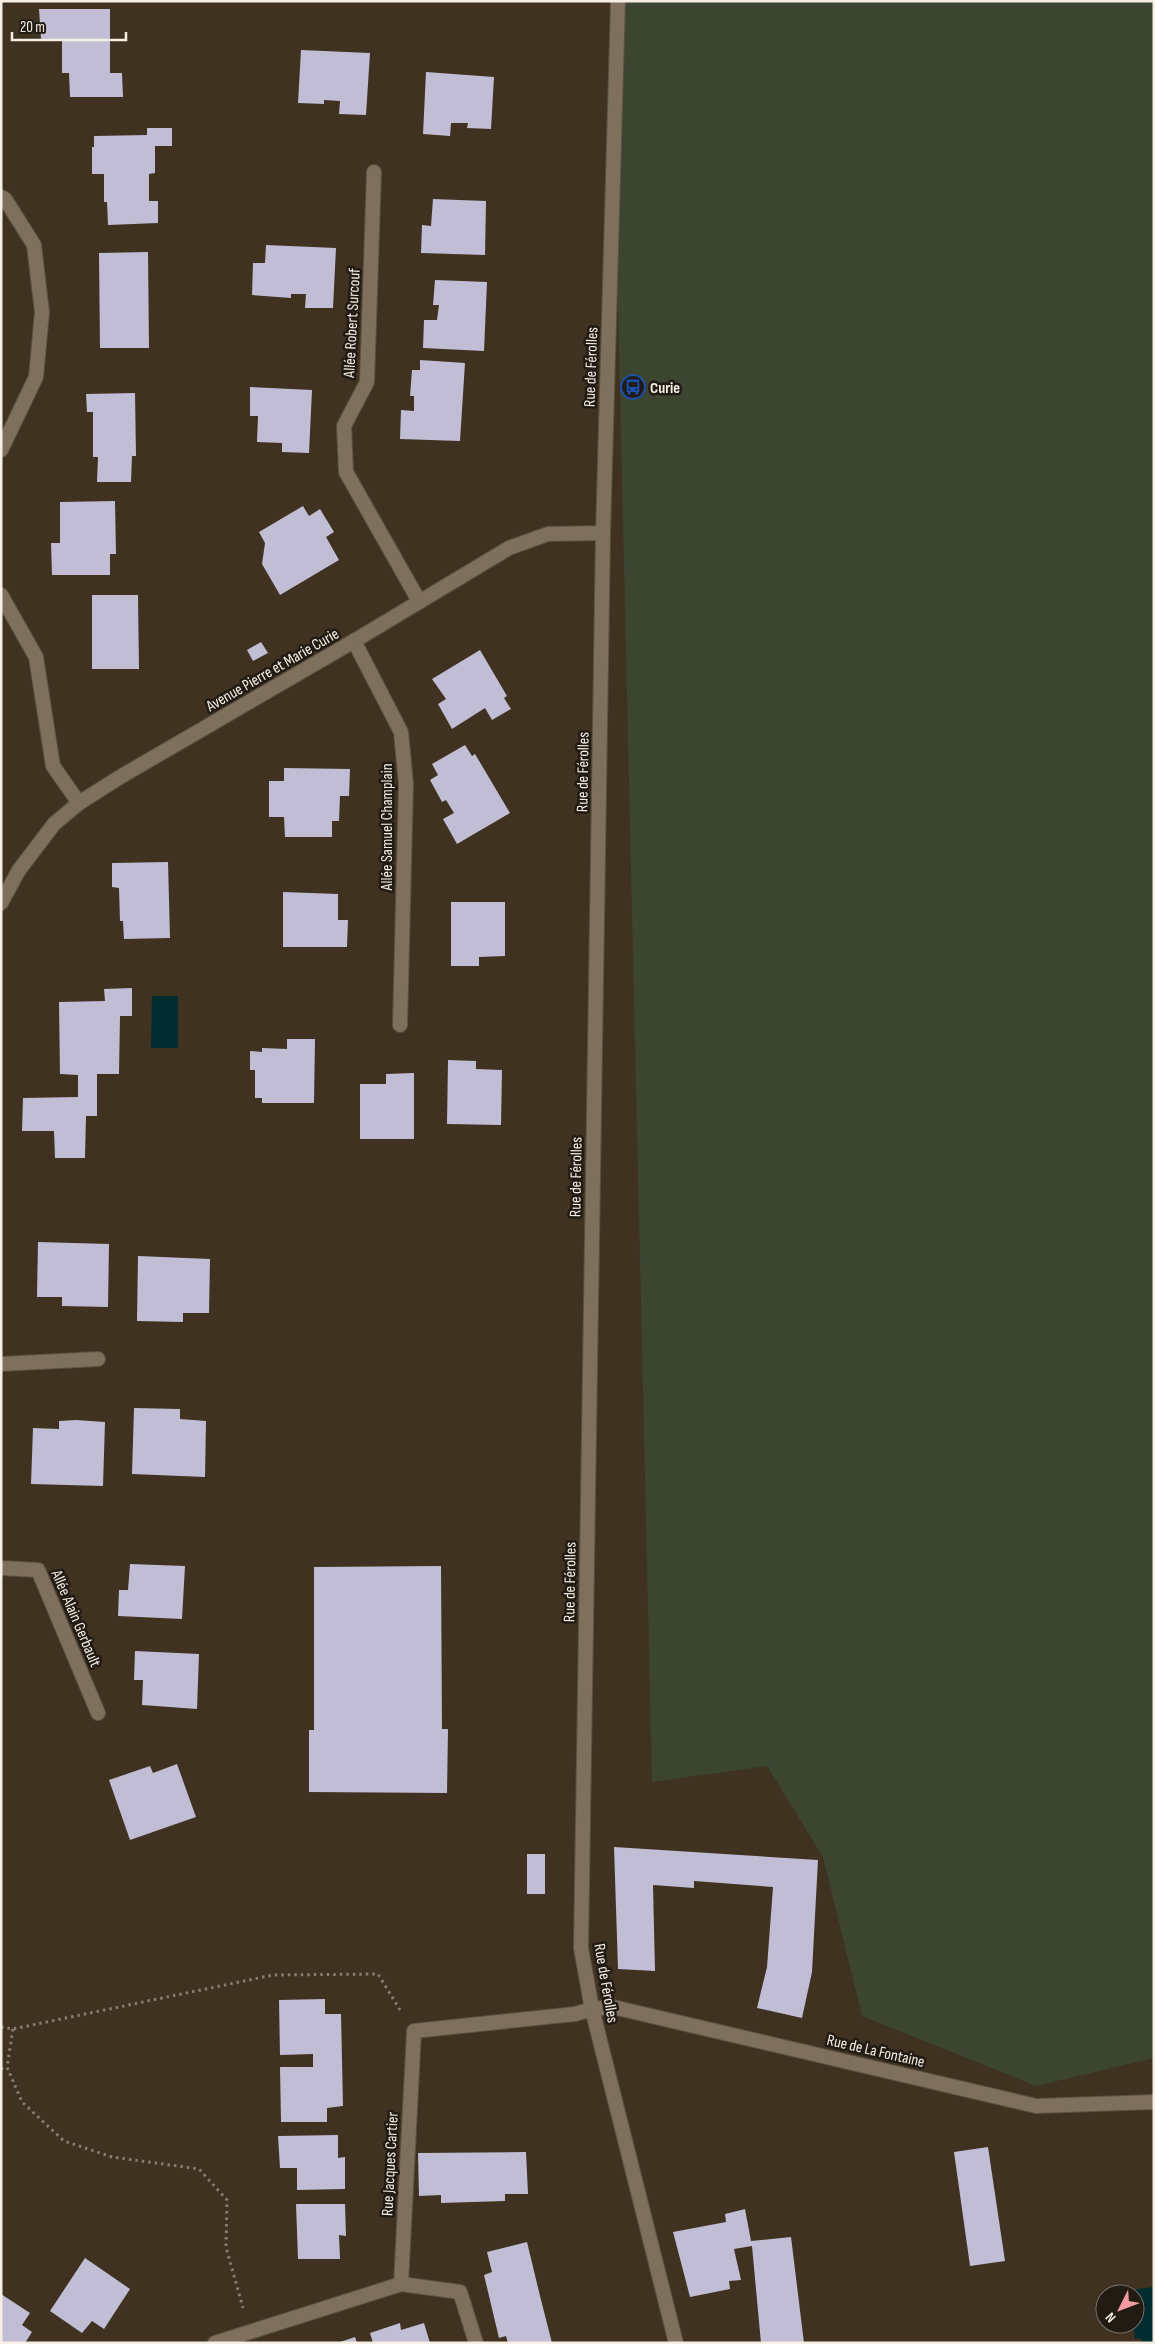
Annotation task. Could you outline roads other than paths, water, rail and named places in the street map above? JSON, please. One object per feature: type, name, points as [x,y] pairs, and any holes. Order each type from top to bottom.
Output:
[{"type":"street","name":"Rue de Férolles","points":[[618,1],[603,533],[581,1948],[592,2008],[676,2343]]},
{"type":"street","name":"Allée Robert Surcouf","points":[[374,172],[367,382],[344,426],[346,472],[419,601]]},
{"type":"street","points":[[1,196],[5,199],[34,245],[42,312],[36,377],[1,450]]},
{"type":"street","name":"Avenue Pierre et Marie Curie","points":[[1,904],[19,870],[54,824],[79,804],[120,777],[517,545],[548,534],[603,533]]},
{"type":"street","points":[[1,595],[36,657],[54,766],[79,804]]},
{"type":"street","name":"Allée Samuel Champlain","points":[[354,641],[401,732],[406,784],[400,1024]]},
{"type":"street","points":[[1,1364],[98,1359]]},
{"type":"street","name":"Allée Alain Gerbault","points":[[1,1568],[38,1570],[98,1713]]},
{"type":"street","name":"Rue de La Fontaine","points":[[592,2008],[613,2007],[1036,2106],[1154,2102]]},
{"type":"street","name":"Rue Jacques Cartier","points":[[401,2284],[414,2031],[575,2014],[592,2008]]},
{"type":"street","points":[[215,2343],[401,2284],[460,2292],[476,2343]]},
{"type":"water","points":[[152,996],[178,996],[178,1048],[151,1048]]},
{"type":"water","points":[[1154,2287],[1154,2342],[1144,2343],[1139,2338],[1135,2339],[1134,2334],[1145,2334],[1145,2288]]},
{"type":"place","name":"Curie","points":[[633,387]]}]
